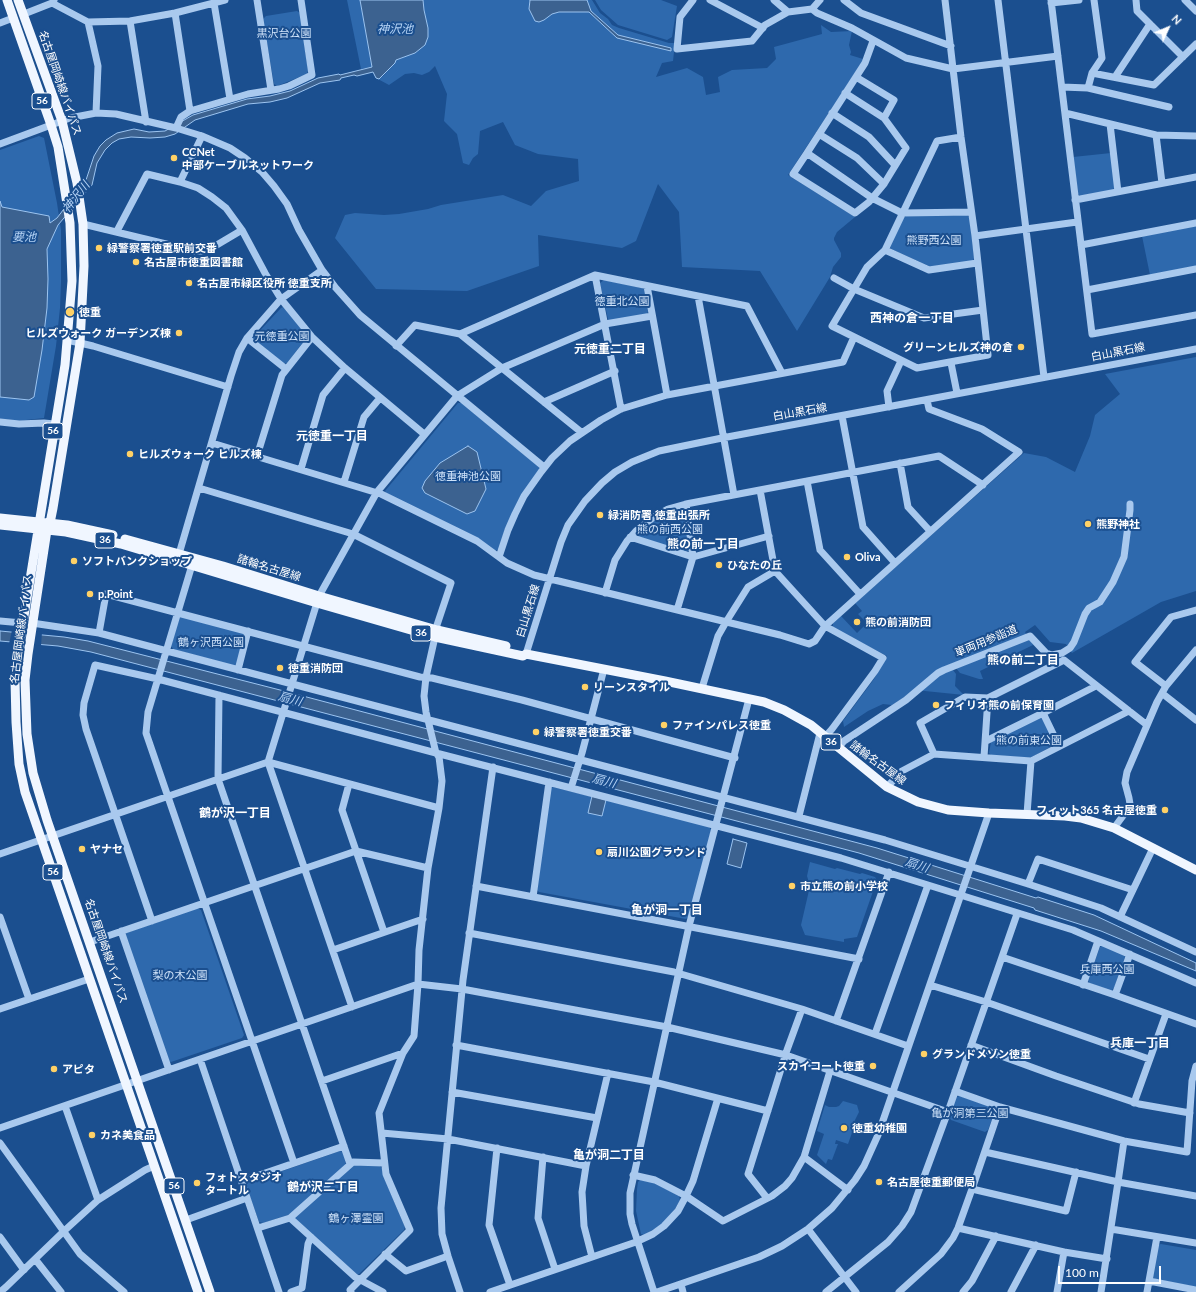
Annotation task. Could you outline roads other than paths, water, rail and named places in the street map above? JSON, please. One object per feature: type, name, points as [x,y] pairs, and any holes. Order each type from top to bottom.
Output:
[{"type":"main road","name":"名古屋岡崎線バイパス","points":[[7,0],[58,149],[69,217],[72,281],[68,340],[54,424],[25,680],[27,734],[33,773],[210,1292]]},
{"type":"main road","name":"名古屋岡崎線バイパス","points":[[18,0],[62,121],[80,203],[83,224],[84,266],[80,343],[22,624],[18,653],[15,686],[16,736],[19,764],[25,792],[198,1292]]},
{"type":"main road","name":"諸輪名古屋線","points":[[0,518],[105,540],[436,634],[524,650],[526,654],[702,688],[764,702],[784,710],[811,725],[887,787],[918,802],[940,808],[989,813],[1081,818],[1114,828],[1196,870]]},
{"type":"main road","name":"諸輪名古屋線","points":[[0,525],[43,526],[93,530],[179,554],[318,600]]},
{"type":"street","points":[[24,14],[53,2],[88,22],[130,21],[175,13],[225,0]]},
{"type":"street","points":[[257,0],[272,90]]},
{"type":"street","points":[[176,128],[181,117],[190,111],[248,94],[289,86],[312,75],[300,0]]},
{"type":"street","points":[[693,0],[680,17],[677,50],[752,41],[765,25],[788,12],[812,9],[820,0]]},
{"type":"street","points":[[710,0],[763,28]]},
{"type":"street","points":[[774,0],[788,12]]},
{"type":"street","points":[[844,0],[861,14],[951,46]]},
{"type":"street","points":[[945,0],[961,137],[975,236],[988,355],[918,368],[832,326],[867,267],[885,250],[902,212],[938,141],[961,137]]},
{"type":"street","points":[[998,0],[1044,377]]},
{"type":"street","points":[[1079,0],[1051,2],[1092,334],[1196,315]]},
{"type":"street","points":[[1088,88],[1092,73],[1102,58],[1094,0]]},
{"type":"street","points":[[1136,0],[1137,11],[1182,57]]},
{"type":"street","points":[[1185,0],[1196,11]]},
{"type":"street","points":[[214,3],[230,99]]},
{"type":"street","points":[[812,9],[817,13],[852,28],[906,58],[953,69],[1058,56]]},
{"type":"street","points":[[175,13],[190,111]]},
{"type":"street","points":[[0,24],[13,18]]},
{"type":"street","points":[[130,21],[146,122]]},
{"type":"street","points":[[88,22],[98,66],[96,113]]},
{"type":"street","points":[[1115,77],[1150,24]]},
{"type":"street","points":[[845,93],[884,118],[906,148],[884,184],[872,198],[855,213],[793,174],[845,93],[865,63],[873,41]]},
{"type":"street","points":[[1092,73],[1154,85],[1196,44]]},
{"type":"street","points":[[856,77],[894,100],[884,118]]},
{"type":"street","points":[[1062,86],[1088,88],[1169,107]]},
{"type":"street","points":[[1065,112],[1156,135],[1196,136]]},
{"type":"street","points":[[0,144],[62,121],[82,115],[96,113],[116,114],[176,128],[202,136],[230,148],[262,172],[274,186],[287,204],[298,230],[322,270],[360,315],[544,468]]},
{"type":"street","points":[[832,114],[869,137],[895,165]]},
{"type":"street","points":[[1110,124],[1118,192]]},
{"type":"street","points":[[819,134],[858,158],[884,184]]},
{"type":"street","points":[[1156,135],[1162,183]]},
{"type":"street","points":[[180,182],[202,136]]},
{"type":"street","points":[[807,153],[872,198],[902,212],[971,212]]},
{"type":"street","points":[[117,231],[147,174],[198,188],[212,197],[226,208],[242,230],[259,264],[281,299],[312,337],[345,368],[424,434]]},
{"type":"street","points":[[1075,200],[1196,177]]},
{"type":"street","points":[[975,236],[1077,222]]},
{"type":"street","points":[[1081,244],[1196,223]]},
{"type":"street","points":[[83,224],[195,251],[210,250],[242,230]]},
{"type":"street","points":[[885,250],[929,270],[977,263]]},
{"type":"street","points":[[1087,290],[1196,269]]},
{"type":"street","points":[[179,554],[239,352],[247,338],[281,299],[322,270]]},
{"type":"street","points":[[460,334],[595,275],[747,306],[782,372]]},
{"type":"street","points":[[595,275],[622,409]]},
{"type":"street","points":[[834,278],[854,289],[924,318],[982,310]]},
{"type":"street","points":[[647,286],[667,395]]},
{"type":"street","points":[[698,296],[722,438],[734,495]]},
{"type":"street","points":[[352,1007],[268,762],[318,600],[377,492],[456,396],[502,368],[605,324],[652,316]]},
{"type":"street","points":[[396,346],[414,325],[460,334],[581,432]]},
{"type":"street","points":[[257,456],[282,375],[312,337]]},
{"type":"street","points":[[499,557],[508,530],[524,496],[544,468],[561,449],[581,432],[600,420],[622,409],[667,395],[782,372],[843,362],[854,337]]},
{"type":"street","points":[[247,338],[286,369]]},
{"type":"street","points":[[68,340],[228,387]]},
{"type":"street","name":"白山黒石線","points":[[526,654],[561,542],[568,525],[585,500],[615,472],[632,462],[659,451],[722,438],[1196,349]]},
{"type":"street","points":[[889,407],[887,391],[901,361]]},
{"type":"street","points":[[951,363],[958,393]]},
{"type":"street","points":[[301,469],[323,395],[345,368]]},
{"type":"street","points":[[544,402],[614,371]]},
{"type":"street","points":[[344,482],[364,417],[380,398]]},
{"type":"street","points":[[212,443],[377,492],[477,541],[507,563],[534,575],[780,635],[809,644],[815,641],[825,626],[1019,452],[982,429],[929,409],[927,400]]},
{"type":"street","points":[[842,416],[864,527],[895,563]]},
{"type":"street","points":[[0,422],[19,424],[54,424]]},
{"type":"street","points":[[605,593],[615,560],[630,537],[645,522],[668,509],[686,504],[938,456],[982,485]]},
{"type":"street","points":[[900,463],[908,507],[930,531]]},
{"type":"street","points":[[807,482],[820,550],[860,594]]},
{"type":"street","points":[[199,488],[353,534],[451,583],[437,625],[426,677],[424,696],[430,729],[436,753],[439,756],[442,781],[439,808],[428,868],[419,950],[414,1036],[403,1053],[379,1113],[386,1174],[410,1230],[350,1290],[350,1292]]},
{"type":"street","points":[[760,490],[775,572],[825,626],[882,658],[871,676],[832,730],[823,735],[799,816]]},
{"type":"street","points":[[677,610],[693,557],[686,504]]},
{"type":"street","name":"車両用参詣道","points":[[838,748],[843,742],[906,700],[938,673],[944,670],[1030,636],[1046,653],[1052,655],[1062,653],[1070,648],[1074,642],[1085,614],[1089,608],[1100,602],[1113,582],[1124,557],[1130,504]]},
{"type":"street","points":[[630,537],[693,557],[769,536]]},
{"type":"street","points":[[192,565],[148,712],[146,733],[294,1163]]},
{"type":"street","points":[[702,688],[718,636],[748,587],[775,572]]},
{"type":"street","points":[[99,633],[106,594],[304,645],[420,677],[426,677],[591,719],[735,758]]},
{"type":"street","points":[[1166,686],[1135,662],[1171,617],[1196,610]]},
{"type":"street","points":[[0,621],[22,624]]},
{"type":"street","points":[[32,624],[99,633],[238,670],[291,688],[428,719],[885,840],[1101,908],[1196,952]]},
{"type":"street","points":[[238,670],[248,631]]},
{"type":"street","points":[[1114,828],[1130,804],[1126,787],[1128,770],[1157,702],[1166,686],[1193,658],[1196,650]]},
{"type":"street","points":[[934,754],[920,723],[965,697],[988,698],[1064,660],[1147,726]]},
{"type":"street","points":[[152,921],[87,733],[83,715],[84,704],[95,665],[158,679],[841,858],[962,895],[1017,914],[1068,928],[1196,983]]},
{"type":"street","points":[[571,788],[604,669]]},
{"type":"street","points":[[986,741],[1096,686]]},
{"type":"street","points":[[1162,694],[1196,720]]},
{"type":"street","points":[[219,696],[218,779],[350,1164]]},
{"type":"street","points":[[654,1292],[636,1242],[632,1224],[629,1203],[633,1175],[689,926],[735,758],[749,698]]},
{"type":"street","points":[[984,757],[988,698]]},
{"type":"street","points":[[887,787],[902,771],[934,754],[1031,761],[1129,711]]},
{"type":"street","points":[[1043,713],[1059,746]]},
{"type":"street","points":[[1027,814],[1031,761]]},
{"type":"street","points":[[0,854],[268,762],[439,808]]},
{"type":"street","points":[[460,1292],[442,1234],[441,1208],[462,989],[493,768]]},
{"type":"street","points":[[533,896],[549,782]]},
{"type":"street","points":[[349,784],[342,810],[384,932]]},
{"type":"street","points":[[657,1292],[759,1257],[794,1240],[832,1208],[848,1190],[864,1166],[873,1147],[969,875],[989,813]]},
{"type":"street","points":[[1120,917],[1153,848]]},
{"type":"street","points":[[90,942],[356,851],[428,868]]},
{"type":"street","points":[[1028,884],[1038,859],[1133,890]]},
{"type":"street","points":[[836,1021],[889,872]]},
{"type":"street","points":[[875,1034],[928,885]]},
{"type":"street","points":[[476,886],[858,959]]},
{"type":"street","points":[[826,1292],[888,1242],[908,1218],[915,1204],[948,1112],[1017,914]]},
{"type":"street","points":[[0,916],[28,1000]]},
{"type":"street","points":[[333,950],[423,919]]},
{"type":"street","points":[[121,931],[169,1070]]},
{"type":"street","points":[[469,933],[679,973],[802,1010],[908,1046]]},
{"type":"street","points":[[1083,985],[1098,940]]},
{"type":"street","points":[[1115,995],[1130,954]]},
{"type":"street","points":[[1002,958],[1115,995],[1196,1024]]},
{"type":"street","points":[[0,1009],[89,979]]},
{"type":"street","points":[[0,1128],[418,984],[462,989],[667,1027],[786,1055],[948,1112]]},
{"type":"street","points":[[930,985],[986,1002],[1149,1059]]},
{"type":"street","points":[[767,1198],[748,1174],[802,1010]]},
{"type":"street","points":[[1134,1103],[1166,1014]]},
{"type":"street","points":[[456,1045],[654,1082],[768,1111]]},
{"type":"street","points":[[971,1045],[1134,1103],[1190,1113]]},
{"type":"street","points":[[322,1081],[403,1053]]},
{"type":"street","points":[[200,1059],[279,1292]]},
{"type":"street","points":[[955,1091],[1000,1107],[1124,1141],[1188,1152],[1192,1081],[1196,1066]]},
{"type":"street","points":[[633,1175],[655,1180],[686,1196],[723,1221],[777,1193],[792,1178],[804,1157],[830,1071]]},
{"type":"street","points":[[592,1257],[584,1226],[582,1192],[586,1166],[608,1073]]},
{"type":"street","points":[[452,1092],[597,1118]]},
{"type":"street","points":[[490,1292],[636,1242],[653,1234],[664,1226],[678,1211],[693,1181],[718,1098]]},
{"type":"street","points":[[65,1106],[98,1200]]},
{"type":"street","points":[[899,1292],[941,1254],[953,1238],[972,1189],[1000,1107]]},
{"type":"street","points":[[382,1133],[448,1139],[586,1166]]},
{"type":"street","points":[[1101,1292],[1124,1141]]},
{"type":"street","points":[[0,1143],[80,1254],[124,1292]]},
{"type":"street","points":[[242,1181],[344,1146]]},
{"type":"street","points":[[497,1148],[489,1225],[510,1285]]},
{"type":"street","points":[[985,1152],[1118,1182],[1196,1196]]},
{"type":"street","points":[[543,1157],[538,1218],[555,1269]]},
{"type":"street","points":[[804,1157],[848,1190]]},
{"type":"street","points":[[258,1228],[290,1218],[353,1162],[384,1163]]},
{"type":"street","points":[[0,1292],[98,1200],[145,1170],[154,1166]]},
{"type":"street","points":[[972,1189],[1066,1211],[1076,1172]]},
{"type":"street","points":[[186,1220],[247,1198]]},
{"type":"street","points":[[290,1218],[354,1277],[383,1292]]},
{"type":"street","points":[[958,1228],[1064,1252],[1107,1259]]},
{"type":"street","points":[[808,1229],[856,1292]]},
{"type":"street","points":[[1111,1229],[1196,1243]]},
{"type":"street","points":[[962,1292],[972,1281],[996,1236]]},
{"type":"street","points":[[0,1237],[24,1270]]},
{"type":"street","points":[[291,1292],[302,1288],[308,1244],[311,1237]]},
{"type":"street","points":[[1147,1292],[1157,1237]]},
{"type":"street","points":[[1011,1292],[1036,1245]]},
{"type":"street","points":[[1057,1292],[1064,1252]]},
{"type":"street","points":[[385,1254],[406,1271],[448,1256]]},
{"type":"street","points":[[35,1259],[61,1292]]},
{"type":"street","points":[[1149,1281],[1196,1290]]},
{"type":"street","points":[[681,1284],[683,1292]]},
{"type":"water","points":[[360,0],[423,0],[428,28],[428,37],[425,45],[415,53],[396,60],[395,63],[379,79],[376,78],[373,72],[320,83],[287,98],[270,102],[248,104],[195,120],[175,134],[165,137],[131,137],[119,139],[105,150],[97,163],[92,185],[58,225],[47,249],[47,308],[34,397],[29,400],[0,397],[0,201],[2,207],[49,216],[50,223],[57,218],[86,180],[94,156],[100,146],[117,133],[134,129],[149,132],[165,131],[193,115],[247,99],[270,96],[290,91],[318,78],[340,75],[372,67]]},
{"type":"water","points":[[530,0],[587,0],[591,11],[618,35],[671,48],[671,51],[617,38],[589,12],[559,12],[552,14],[539,22],[535,21],[529,9]]},
{"type":"water","points":[[468,446],[477,452],[486,489],[475,511],[467,514],[425,493],[422,488],[425,481],[440,463]]},
{"type":"water","name":"扇川","points":[[0,631],[64,637],[88,641],[284,691],[877,848],[1094,915],[1196,963],[1196,971],[1101,931],[1035,910],[1034,908],[859,853],[91,652],[58,646],[0,641]]},
{"type":"water","points":[[592,796],[606,800],[602,816],[588,813]]},
{"type":"water","points":[[733,839],[747,843],[741,868],[727,864]]},
{"type":"place","name":"CCNet 中部ケーブルネットワーク","points":[[174,158]]},
{"type":"place","name":"緑警察署徳重駅前交番","points":[[99,248]]},
{"type":"place","name":"名古屋市徳重図書館","points":[[136,262]]},
{"type":"place","name":"名古屋市緑区役所 徳重支所","points":[[189,283]]},
{"type":"place","name":"徳重","points":[[70,312]]},
{"type":"place","name":"ヒルズウォーク ガーデンズ棟","points":[[179,333]]},
{"type":"place","name":"グリーンヒルズ神の倉","points":[[1021,347]]},
{"type":"place","name":"ヒルズウォーク ヒルズ棟","points":[[130,454]]},
{"type":"place","name":"緑消防署 徳重出張所","points":[[600,515]]},
{"type":"place","name":"熊野神社","points":[[1088,524]]},
{"type":"place","name":"Oliva","points":[[847,557]]},
{"type":"place","name":"ソフトバンクショップ","points":[[74,561]]},
{"type":"place","name":"ひなたの丘","points":[[719,565]]},
{"type":"place","name":"p.Point","points":[[90,594]]},
{"type":"place","name":"熊の前消防団","points":[[857,622]]},
{"type":"place","name":"徳重消防団","points":[[280,668]]},
{"type":"place","name":"リーンスタイル","points":[[585,687]]},
{"type":"place","name":"フィリオ熊の前保育園","points":[[936,705]]},
{"type":"place","name":"ファインパレス徳重","points":[[664,725]]},
{"type":"place","name":"緑警察署徳重交番","points":[[536,732]]},
{"type":"place","name":"フィット365 名古屋徳重","points":[[1165,810]]},
{"type":"place","name":"ヤナセ","points":[[82,849]]},
{"type":"place","name":"扇川公園グラウンド","points":[[599,852]]},
{"type":"place","name":"市立熊の前小学校","points":[[792,886]]},
{"type":"place","name":"グランドメゾン徳重","points":[[924,1054]]},
{"type":"place","name":"スカイコート徳重","points":[[873,1066]]},
{"type":"place","name":"アピタ","points":[[54,1069]]},
{"type":"place","name":"徳重幼稚園","points":[[844,1128]]},
{"type":"place","name":"カネ美食品","points":[[92,1135]]},
{"type":"place","name":"名古屋徳重郵便局","points":[[879,1182]]},
{"type":"place","name":"フォトスタジオ タートル","points":[[197,1183]]},
{"type":"district","name":"西神の倉一丁目","points":[[912,318]]},
{"type":"district","name":"元徳重二丁目","points":[[610,349]]},
{"type":"district","name":"元徳重一丁目","points":[[332,436]]},
{"type":"district","name":"熊の前一丁目","points":[[703,544]]},
{"type":"district","name":"熊の前二丁目","points":[[1023,660]]},
{"type":"district","name":"鶴が沢一丁目","points":[[235,813]]},
{"type":"district","name":"亀が洞一丁目","points":[[667,910]]},
{"type":"district","name":"兵庫一丁目","points":[[1140,1043]]},
{"type":"district","name":"亀が洞二丁目","points":[[609,1155]]},
{"type":"district","name":"鶴が沢二丁目","points":[[323,1187]]},
{"type":"water label","name":"神沢池","points":[[395,29]]},
{"type":"water label","name":"神沢川","points":[[76,197]]},
{"type":"water label","name":"要池","points":[[24,237]]},
{"type":"park label","name":"黒沢台公園","points":[[284,33]]},
{"type":"park label","name":"熊野西公園","points":[[934,240]]},
{"type":"park label","name":"徳重北公園","points":[[622,301]]},
{"type":"park label","name":"元徳重公園","points":[[282,336]]},
{"type":"park label","name":"徳重神池公園","points":[[468,476]]},
{"type":"park label","name":"熊の前西公園","points":[[670,529]]},
{"type":"park label","name":"鶴ヶ沢西公園","points":[[211,642]]},
{"type":"park label","name":"熊の前東公園","points":[[1029,740]]},
{"type":"park label","name":"兵庫西公園","points":[[1107,969]]},
{"type":"park label","name":"梨の木公園","points":[[180,975]]},
{"type":"park label","name":"亀が洞第三公園","points":[[970,1113]]},
{"type":"park label","name":"鶴ヶ澤霊園","points":[[356,1218]]}]
